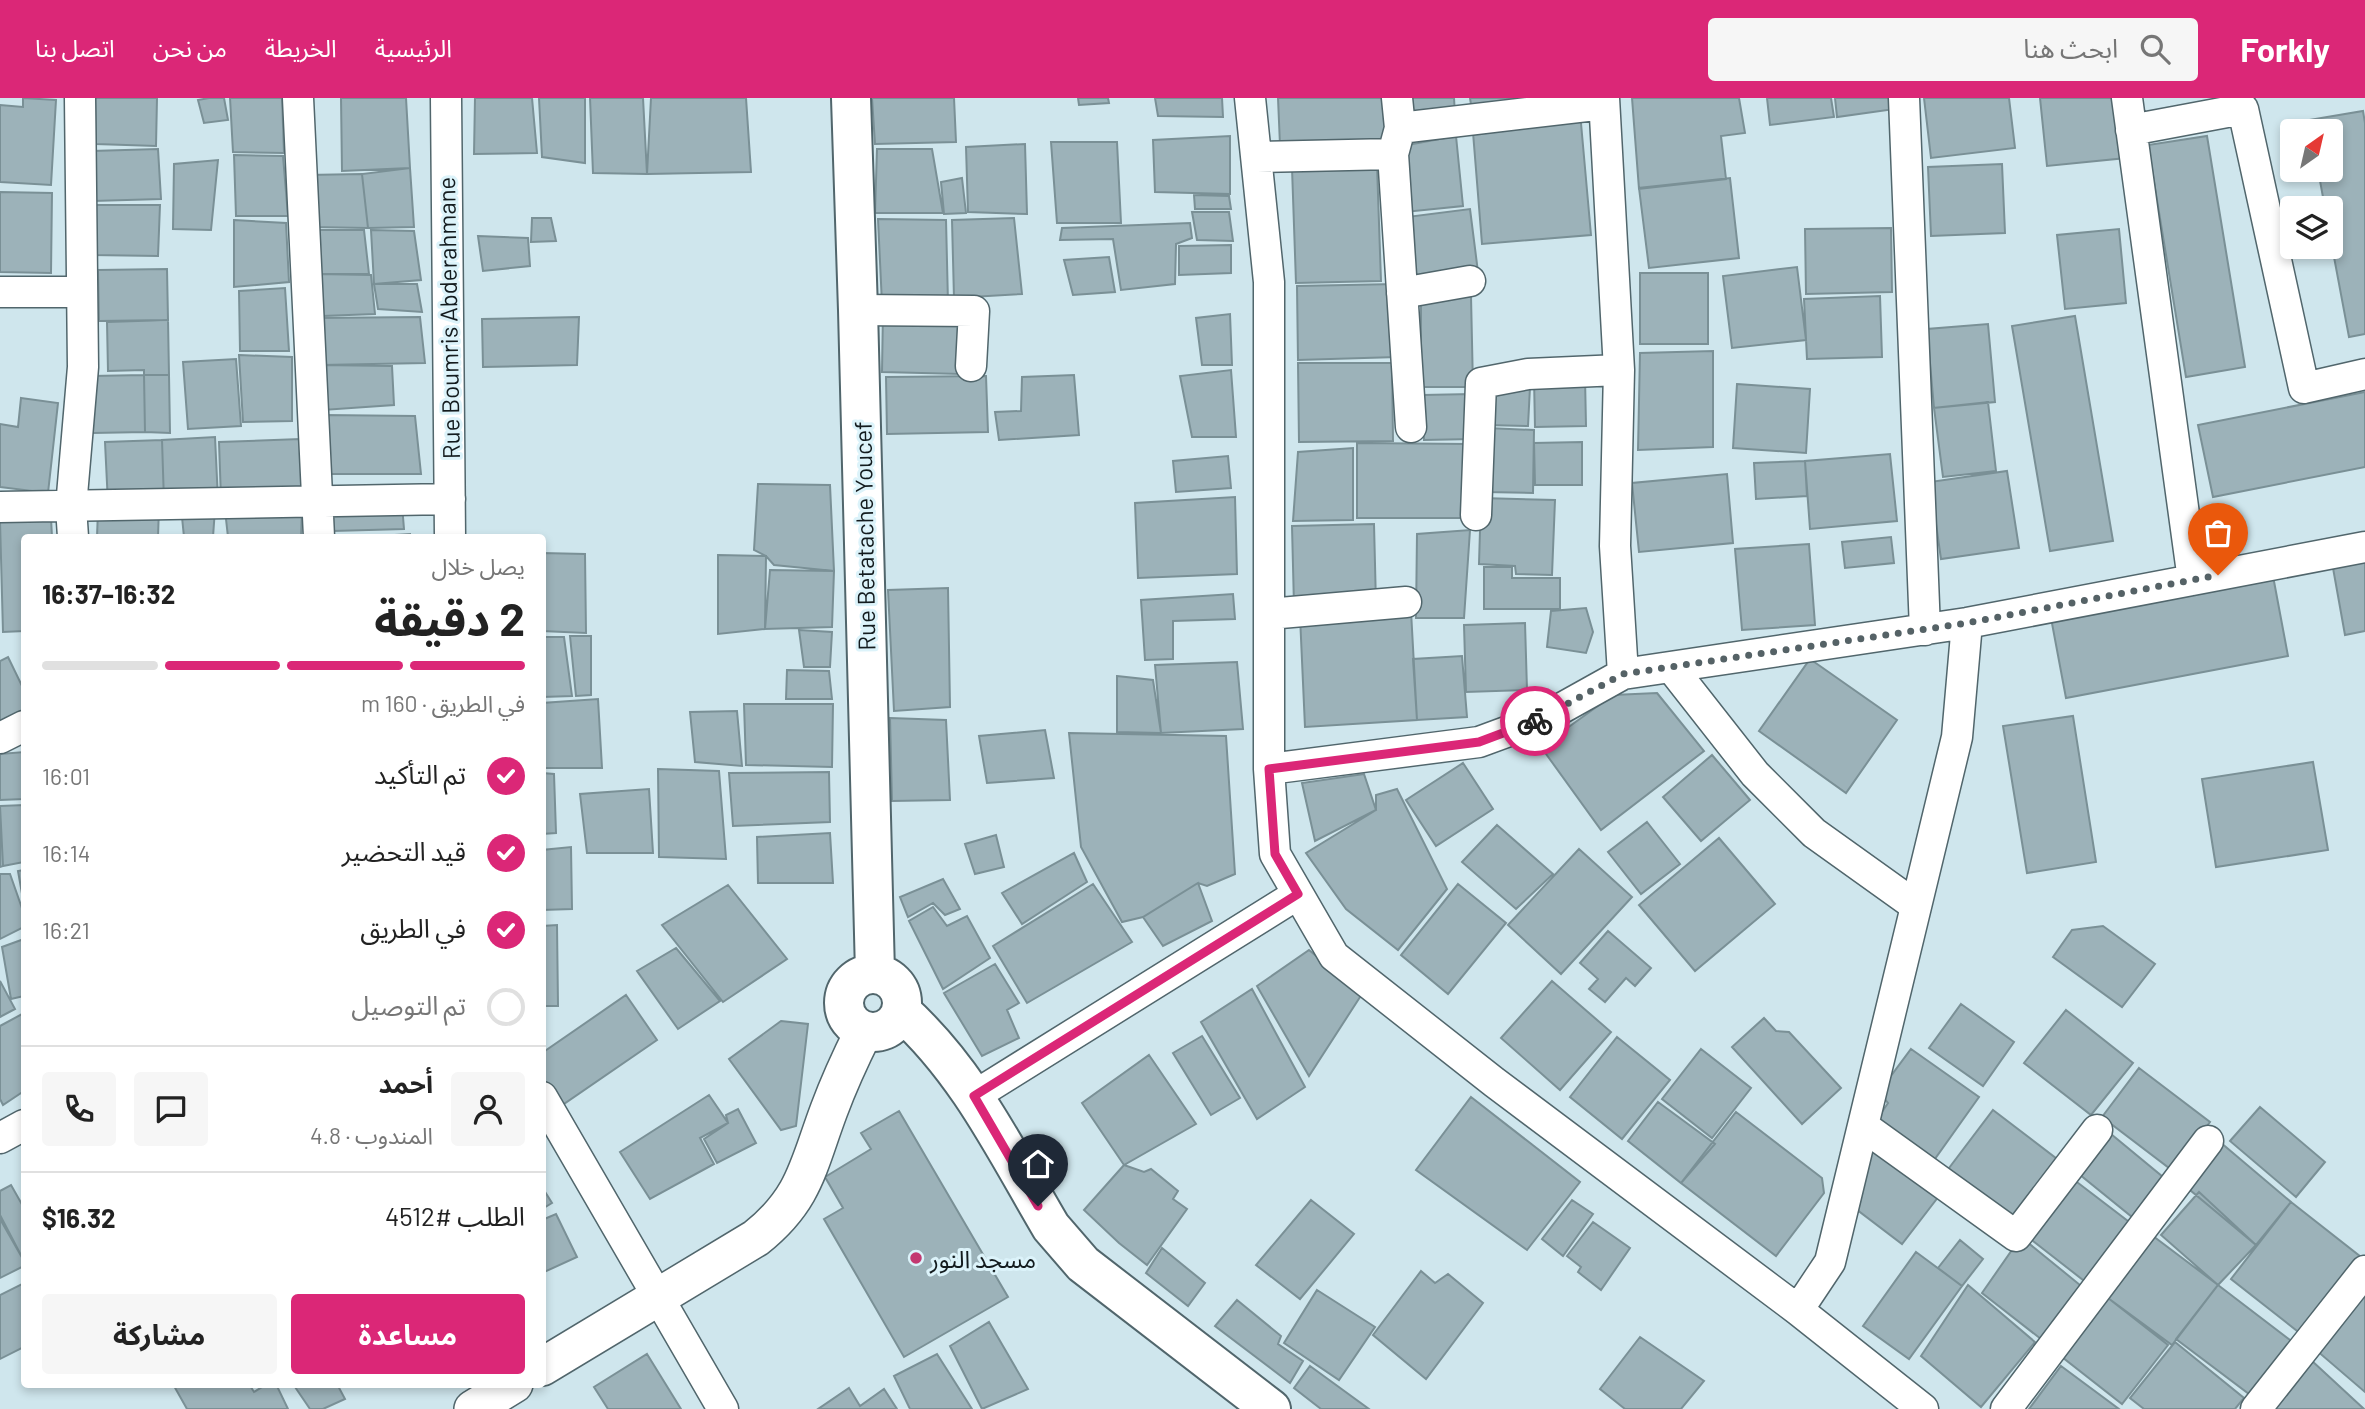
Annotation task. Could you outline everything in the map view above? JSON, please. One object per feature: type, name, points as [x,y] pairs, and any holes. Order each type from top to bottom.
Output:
[{"type":"main road","name":"Rue Betatache Youcef","points":[[851,98],[875,974]]},
{"type":"main road","points":[[864,975],[885,976],[900,990],[901,1011],[896,1022],[887,1029],[875,1033],[864,1031],[854,1026],[847,1018],[844,997],[855,980],[864,975]]},
{"type":"main road","points":[[901,1011],[942,1051],[974,1096],[1051,1227],[1066,1247],[1083,1264],[1271,1409]]},
{"type":"street","points":[[74,534],[71,507],[83,367],[80,98]]},
{"type":"street","points":[[298,98],[319,534]]},
{"type":"street","name":"Rue Boumris Abderahmane","points":[[446,98],[450,534]]},
{"type":"street","points":[[1250,98],[1269,282],[1269,769],[1275,854],[1334,956],[1494,1082],[1798,1310],[1923,1409]]},
{"type":"street","points":[[1397,98],[1402,293],[1411,427]]},
{"type":"street","points":[[1904,98],[1925,630]]},
{"type":"street","points":[[2127,98],[2193,580]]},
{"type":"street","points":[[1256,157],[1397,141],[1461,109],[1604,101],[1619,370],[1615,546],[1623,674]]},
{"type":"street","points":[[2131,130],[2244,109],[2304,388],[2365,374]]},
{"type":"street","points":[[1402,293],[1470,281]]},
{"type":"street","points":[[0,292],[82,292]]},
{"type":"street","points":[[858,310],[974,311],[971,366]]},
{"type":"street","points":[[1476,516],[1481,383],[1528,374],[1619,370]]},
{"type":"street","points":[[0,507],[450,499]]},
{"type":"street","points":[[1269,769],[1479,742],[1544,718],[1623,674],[1967,623],[2365,547]]},
{"type":"street","points":[[1269,614],[1406,602]]},
{"type":"street","points":[[1798,1310],[1830,1262],[1957,737],[1967,623]]},
{"type":"street","points":[[1671,667],[1755,774],[1814,833],[1916,906]]},
{"type":"street","points":[[0,738],[21,728]]},
{"type":"street","points":[[974,1096],[1298,894]]},
{"type":"street","points":[[546,1365],[756,1238],[774,1223],[802,1186],[846,1065],[864,1031]]},
{"type":"street","points":[[546,1104],[723,1409]]},
{"type":"street","points":[[1863,1126],[2016,1236],[2096,1130]]},
{"type":"street","points":[[0,1138],[21,1127]]},
{"type":"street","points":[[2006,1409],[2208,1141]]},
{"type":"street","points":[[2256,1409],[2365,1271]]},
{"type":"street","points":[[473,1409],[507,1388]]},
{"type":"building","points":[[23,98],[56,100],[51,185],[0,182],[0,105],[23,107]]},
{"type":"building","points":[[95,98],[157,98],[156,146],[96,144]]},
{"type":"building","points":[[224,98],[228,120],[204,123],[198,100]]},
{"type":"building","points":[[230,98],[282,98],[284,153],[233,152]]},
{"type":"building","points":[[341,98],[406,98],[410,168],[342,171]]},
{"type":"building","points":[[475,98],[532,98],[537,153],[474,154]]},
{"type":"building","points":[[539,98],[585,98],[585,163],[542,157]]},
{"type":"building","points":[[590,98],[643,98],[647,174],[593,173]]},
{"type":"building","points":[[651,98],[746,98],[751,172],[647,174]]},
{"type":"building","points":[[872,98],[954,98],[956,142],[875,144]]},
{"type":"building","points":[[1078,98],[1108,98],[1109,103],[1079,105]]},
{"type":"building","points":[[1155,98],[1222,98],[1223,117],[1158,116]]},
{"type":"building","points":[[1278,98],[1387,98],[1389,140],[1280,145]]},
{"type":"building","points":[[1403,98],[1454,98],[1455,115],[1405,120]]},
{"type":"building","points":[[1470,98],[1543,98],[1472,111]]},
{"type":"building","points":[[1632,98],[1739,98],[1745,133],[1721,136],[1726,179],[1639,189]]},
{"type":"building","points":[[1767,98],[1831,98],[1834,117],[1770,125]]},
{"type":"building","points":[[1835,98],[1893,98],[1895,109],[1837,117]]},
{"type":"building","points":[[1924,98],[2009,98],[2015,148],[1931,158]]},
{"type":"building","points":[[2040,98],[2120,98],[2126,158],[2047,166]]},
{"type":"building","points":[[2363,111],[2365,334],[2349,337],[2334,259],[2343,259],[2343,196],[2323,196],[2320,182],[2343,182],[2343,119],[2315,119]]},
{"type":"building","points":[[1580,112],[1591,235],[1482,244],[1472,120]]},
{"type":"building","points":[[1230,136],[1230,194],[1155,192],[1153,140]]},
{"type":"building","points":[[1456,136],[1463,206],[1405,212],[1402,146]]},
{"type":"building","points":[[2207,136],[2245,367],[2186,377],[2148,145]]},
{"type":"building","points":[[1051,142],[1117,142],[1121,223],[1057,223]]},
{"type":"building","points":[[1025,144],[1027,214],[968,212],[966,147]]},
{"type":"building","points":[[158,149],[161,199],[93,201],[92,151]]},
{"type":"building","points":[[877,149],[932,149],[943,213],[875,213]]},
{"type":"building","points":[[234,155],[283,156],[288,216],[236,216]]},
{"type":"building","points":[[218,160],[211,230],[173,229],[174,164]]},
{"type":"building","points":[[2002,164],[2005,233],[1931,236],[1928,167]]},
{"type":"building","points":[[1377,165],[1381,281],[1296,283],[1292,168]]},
{"type":"building","points":[[410,168],[414,227],[368,228],[362,174]]},
{"type":"building","points":[[362,174],[368,228],[309,227],[307,175]]},
{"type":"building","points":[[962,178],[966,213],[944,214],[941,182]]},
{"type":"building","points":[[1730,178],[1739,258],[1649,268],[1639,188]]},
{"type":"building","points":[[0,192],[52,193],[51,273],[0,272]]},
{"type":"building","points":[[1194,195],[1229,196],[1231,209],[1195,209]]},
{"type":"building","points":[[92,205],[160,205],[158,256],[92,255]]},
{"type":"building","points":[[1470,209],[1478,272],[1407,280],[1399,218]]},
{"type":"building","points":[[1192,212],[1229,212],[1233,241],[1197,240]]},
{"type":"building","points":[[532,218],[551,218],[556,241],[531,242]]},
{"type":"building","points":[[1014,218],[1022,294],[954,298],[952,220]]},
{"type":"building","points":[[878,219],[946,220],[948,303],[882,304]]},
{"type":"building","points":[[234,220],[286,223],[289,282],[234,287]]},
{"type":"building","points":[[1190,223],[1192,238],[1176,244],[1175,284],[1121,290],[1113,239],[1060,240],[1062,228]]},
{"type":"building","points":[[1891,228],[1892,292],[1806,294],[1805,229]]},
{"type":"building","points":[[2119,229],[2126,303],[2065,309],[2057,235]]},
{"type":"building","points":[[314,230],[364,230],[369,274],[318,274]]},
{"type":"building","points":[[371,230],[414,231],[421,280],[374,284]]},
{"type":"building","points":[[478,236],[528,238],[530,266],[483,271]]},
{"type":"building","points":[[1231,245],[1231,273],[1179,275],[1179,246]]},
{"type":"building","points":[[1109,257],[1115,292],[1073,295],[1064,260]]},
{"type":"building","points":[[1797,267],[1806,340],[1732,348],[1723,276]]},
{"type":"building","points":[[167,269],[168,320],[99,321],[98,270]]},
{"type":"building","points":[[1640,273],[1708,273],[1708,344],[1640,344]]},
{"type":"building","points":[[318,274],[371,275],[375,314],[322,316]]},
{"type":"building","points":[[374,284],[417,284],[422,312],[378,309]]},
{"type":"building","points":[[1396,284],[1397,357],[1298,360],[1297,286]]},
{"type":"building","points":[[285,288],[289,351],[240,351],[239,291]]},
{"type":"building","points":[[1471,296],[1473,387],[1421,387],[1421,301]]},
{"type":"building","points":[[1880,296],[1882,357],[1807,359],[1804,299]]},
{"type":"building","points":[[883,312],[961,314],[961,374],[882,372]]},
{"type":"building","points":[[1230,314],[1232,365],[1202,365],[1196,318]]},
{"type":"building","points":[[2075,316],[2113,541],[2050,551],[2012,326]]},
{"type":"building","points":[[420,317],[425,363],[321,365],[316,318]]},
{"type":"building","points":[[579,317],[577,365],[483,367],[482,319]]},
{"type":"building","points":[[168,320],[169,375],[144,375],[144,370],[108,371],[107,322]]},
{"type":"building","points":[[1988,324],[1995,402],[1934,408],[1927,329]]},
{"type":"building","points":[[1713,351],[1713,447],[1638,450],[1640,353]]},
{"type":"building","points":[[239,355],[292,357],[292,421],[243,422]]},
{"type":"building","points":[[236,359],[241,426],[188,429],[183,362]]},
{"type":"building","points":[[1298,363],[1392,363],[1393,441],[1299,442]]},
{"type":"building","points":[[321,365],[392,366],[394,405],[323,410]]},
{"type":"building","points":[[1231,370],[1236,437],[1192,437],[1180,376]]},
{"type":"building","points":[[144,375],[145,432],[93,433],[92,376]]},
{"type":"building","points":[[144,375],[169,375],[170,433],[145,432]]},
{"type":"building","points":[[1074,375],[1079,435],[999,440],[995,412],[1021,411],[1022,377]]},
{"type":"building","points":[[986,376],[988,432],[887,434],[886,377]]},
{"type":"building","points":[[1585,377],[1586,426],[1535,427],[1534,378]]},
{"type":"building","points":[[1737,384],[1810,389],[1806,453],[1733,448]]},
{"type":"building","points":[[1487,386],[1530,387],[1528,426],[1486,425]]},
{"type":"building","points":[[2365,392],[2365,467],[2213,497],[2198,425]]},
{"type":"building","points":[[1472,394],[1473,439],[1424,440],[1423,395]]},
{"type":"building","points":[[21,398],[58,403],[48,493],[0,487],[0,424],[18,427]]},
{"type":"building","points":[[1988,402],[1996,471],[1943,477],[1934,408]]},
{"type":"building","points":[[324,415],[415,416],[421,474],[327,474]]},
{"type":"building","points":[[1487,428],[1534,430],[1533,493],[1485,492]]},
{"type":"building","points":[[215,437],[218,500],[164,502],[162,440]]},
{"type":"building","points":[[300,439],[303,496],[221,499],[219,442]]},
{"type":"building","points":[[162,440],[164,502],[108,504],[105,442]]},
{"type":"building","points":[[1582,442],[1582,485],[1535,485],[1534,443]]},
{"type":"building","points":[[1357,443],[1467,444],[1467,518],[1357,518]]},
{"type":"building","points":[[1353,448],[1353,520],[1293,521],[1298,452]]},
{"type":"building","points":[[1890,454],[1897,521],[1810,529],[1805,461]]},
{"type":"building","points":[[1228,456],[1231,488],[1176,492],[1173,461]]},
{"type":"building","points":[[1805,461],[1807,496],[1756,499],[1754,463]]},
{"type":"building","points":[[2007,471],[2019,548],[1941,559],[1930,482]]},
{"type":"building","points":[[1727,474],[1733,543],[1639,552],[1632,483]]},
{"type":"building","points":[[758,484],[830,485],[834,571],[774,565],[766,556],[754,550]]},
{"type":"building","points":[[1235,497],[1237,574],[1138,578],[1135,503]]},
{"type":"building","points":[[1481,498],[1555,500],[1552,575],[1516,574],[1515,566],[1479,564]]},
{"type":"building","points":[[402,505],[404,529],[333,531],[329,508]]},
{"type":"building","points":[[159,507],[158,534],[97,534],[98,510]]},
{"type":"building","points":[[181,507],[215,509],[213,534],[184,534]]},
{"type":"building","points":[[225,510],[302,510],[301,534],[228,534]]},
{"type":"building","points":[[51,518],[52,534],[21,534],[21,631],[3,632],[0,521]]},
{"type":"building","points":[[1374,524],[1376,604],[1294,606],[1292,526]]},
{"type":"building","points":[[1470,530],[1464,618],[1416,618],[1417,534]]},
{"type":"building","points":[[1891,537],[1894,563],[1845,568],[1842,542]]},
{"type":"building","points":[[1809,544],[1815,625],[1742,630],[1735,549]]},
{"type":"building","points":[[546,553],[585,554],[586,633],[546,631]]},
{"type":"building","points":[[718,555],[766,556],[765,629],[718,634]]},
{"type":"building","points":[[2365,562],[2365,631],[2345,635],[2333,568]]},
{"type":"building","points":[[1484,567],[1512,567],[1512,578],[1560,578],[1560,609],[1484,609]]},
{"type":"building","points":[[770,570],[834,571],[832,627],[765,629]]},
{"type":"building","points":[[2273,576],[2288,656],[2066,698],[2051,618]]},
{"type":"building","points":[[948,588],[950,707],[894,711],[888,590]]},
{"type":"building","points":[[1233,594],[1235,619],[1173,621],[1173,659],[1145,660],[1141,600]]},
{"type":"building","points":[[1586,608],[1593,632],[1586,653],[1547,647],[1551,611]]},
{"type":"building","points":[[1411,611],[1417,720],[1305,727],[1300,616]]},
{"type":"building","points":[[1525,623],[1527,690],[1466,692],[1464,625]]},
{"type":"building","points":[[799,630],[832,632],[830,667],[804,667]]},
{"type":"building","points":[[570,636],[591,636],[591,695],[576,696]]},
{"type":"building","points":[[546,637],[564,637],[572,696],[546,697]]},
{"type":"building","points":[[1462,656],[1467,717],[1417,720],[1413,659]]},
{"type":"building","points":[[8,657],[21,684],[21,712],[0,721],[0,661]]},
{"type":"building","points":[[1810,659],[1897,720],[1846,793],[1759,731]]},
{"type":"building","points":[[1237,662],[1243,729],[1161,733],[1155,665]]},
{"type":"building","points":[[787,670],[829,671],[832,699],[786,699]]},
{"type":"building","points":[[1117,676],[1153,680],[1161,733],[1117,732]]},
{"type":"building","points":[[1657,693],[1704,751],[1601,830],[1541,747],[1613,695]]},
{"type":"building","points":[[598,699],[602,768],[546,768],[546,703]]},
{"type":"building","points":[[744,704],[833,704],[832,767],[746,765]]},
{"type":"building","points":[[737,711],[742,766],[695,762],[690,712]]},
{"type":"building","points":[[2073,716],[2096,862],[2027,873],[2003,726]]},
{"type":"building","points":[[890,718],[946,720],[950,800],[892,801]]},
{"type":"building","points":[[1045,730],[1054,778],[987,783],[979,736]]},
{"type":"building","points":[[1069,733],[1226,736],[1235,874],[1207,886],[1198,883],[1143,917],[1122,922],[1081,847]]},
{"type":"building","points":[[21,752],[21,799],[0,800],[0,754]]},
{"type":"building","points":[[1712,755],[1750,800],[1701,841],[1663,797]]},
{"type":"building","points":[[2313,762],[2328,850],[2216,867],[2202,779]]},
{"type":"building","points":[[1463,763],[1493,809],[1436,846],[1406,800]]},
{"type":"building","points":[[658,769],[719,771],[726,859],[659,857]]},
{"type":"building","points":[[829,772],[830,822],[733,826],[729,773]]},
{"type":"building","points":[[546,773],[554,774],[556,833],[546,834]]},
{"type":"building","points":[[1364,774],[1376,810],[1315,841],[1302,783]]},
{"type":"building","points":[[649,789],[653,853],[587,853],[580,794]]},
{"type":"building","points":[[1397,789],[1447,889],[1398,950],[1346,909],[1306,853],[1376,810],[1376,795]]},
{"type":"building","points":[[21,805],[21,863],[3,866],[0,806]]},
{"type":"building","points":[[0,806],[3,866],[0,867]]},
{"type":"building","points":[[1647,822],[1680,864],[1641,894],[1608,852]]},
{"type":"building","points":[[1497,825],[1553,874],[1516,909],[1462,862]]},
{"type":"building","points":[[830,833],[833,883],[758,883],[757,837]]},
{"type":"building","points":[[996,835],[1004,867],[975,874],[965,844]]},
{"type":"building","points":[[1719,838],[1775,904],[1695,971],[1639,905]]},
{"type":"building","points":[[571,847],[572,909],[546,910],[546,850]]},
{"type":"building","points":[[1579,849],[1632,897],[1561,974],[1508,925]]},
{"type":"building","points":[[1074,853],[1087,882],[1022,924],[1002,893]]},
{"type":"building","points":[[0,874],[10,874],[21,905],[21,928],[0,939]]},
{"type":"building","points":[[943,879],[960,909],[945,915],[933,903],[908,917],[900,897]]},
{"type":"building","points":[[1198,883],[1212,921],[1163,946],[1143,917]]},
{"type":"building","points":[[1093,884],[1132,942],[1027,1003],[993,946]]},
{"type":"building","points":[[1458,884],[1506,923],[1448,994],[1401,955]]},
{"type":"building","points":[[728,885],[787,959],[723,1002],[662,925]]},
{"type":"building","points":[[933,907],[947,926],[967,916],[990,958],[943,989],[909,921]]},
{"type":"building","points":[[557,925],[558,1006],[546,1006],[546,926]]},
{"type":"building","points":[[2103,926],[2155,964],[2122,1007],[2053,957],[2072,930]]},
{"type":"building","points":[[1608,931],[1651,968],[1635,986],[1626,978],[1605,1002],[1589,989],[1598,979],[1580,963]]},
{"type":"building","points":[[21,940],[21,997],[11,999],[2,947]]},
{"type":"building","points":[[676,948],[720,1001],[678,1029],[637,971]]},
{"type":"building","points":[[1309,950],[1362,994],[1309,1076],[1257,986]]},
{"type":"building","points":[[995,964],[1019,1003],[1007,1010],[1019,1038],[982,1056],[944,993]]},
{"type":"building","points":[[0,981],[15,1009],[0,1017]]},
{"type":"building","points":[[1552,981],[1611,1032],[1560,1090],[1501,1038]]},
{"type":"building","points":[[1252,989],[1305,1087],[1257,1119],[1201,1022]]},
{"type":"building","points":[[626,995],[657,1040],[558,1108],[546,1091],[546,1050]]},
{"type":"building","points":[[1961,1004],[2014,1042],[1983,1086],[1929,1048]]},
{"type":"building","points":[[2066,1010],[2133,1063],[2091,1115],[2024,1063]]},
{"type":"building","points":[[21,1015],[21,1093],[3,1105],[0,1099],[0,1026]]},
{"type":"building","points":[[1764,1018],[1776,1031],[1789,1032],[1841,1088],[1802,1124],[1732,1047]]},
{"type":"building","points":[[781,1021],[808,1024],[796,1126],[781,1130],[729,1059]]},
{"type":"building","points":[[1202,1036],[1240,1098],[1211,1115],[1173,1053]]},
{"type":"building","points":[[1617,1037],[1670,1080],[1622,1139],[1570,1097]]},
{"type":"building","points":[[1701,1049],[1751,1088],[1712,1138],[1662,1099]]},
{"type":"building","points":[[1911,1049],[1979,1097],[1932,1163],[1875,1122],[1888,1103],[1879,1092]]},
{"type":"building","points":[[1149,1055],[1196,1124],[1124,1165],[1082,1103]]},
{"type":"building","points":[[2139,1068],[2210,1122],[2173,1171],[2102,1117]]},
{"type":"building","points":[[709,1095],[728,1123],[700,1138],[714,1164],[650,1199],[620,1152]]},
{"type":"building","points":[[1471,1097],[1580,1182],[1527,1250],[1416,1170]]},
{"type":"building","points":[[1658,1102],[1715,1144],[1681,1183],[1628,1141]]},
{"type":"building","points":[[2260,1107],[2325,1162],[2296,1197],[2230,1141]]},
{"type":"building","points":[[738,1109],[756,1143],[717,1163],[704,1139],[728,1123],[726,1115]]},
{"type":"building","points":[[1993,1110],[2061,1162],[2013,1224],[1946,1172]]},
{"type":"building","name":"مسجد النور","points":[[899,1111],[1008,1297],[904,1357],[824,1219],[843,1208],[825,1177],[871,1149],[861,1133]]},
{"type":"building","points":[[1736,1112],[1822,1178],[1824,1193],[1776,1256],[1681,1183]]},
{"type":"building","points":[[2111,1134],[2169,1182],[2137,1221],[2079,1174]]},
{"type":"building","points":[[2220,1142],[2291,1202],[2256,1245],[2184,1185]]},
{"type":"building","points":[[1873,1145],[1939,1196],[1902,1244],[1856,1209]]},
{"type":"building","points":[[1124,1165],[1144,1172],[1151,1169],[1178,1191],[1173,1199],[1187,1209],[1147,1265],[1084,1210]]},
{"type":"building","points":[[2069,1176],[2137,1228],[2092,1287],[2024,1234]]},
{"type":"building","points":[[11,1185],[21,1203],[21,1255],[0,1215],[0,1191]]},
{"type":"building","points":[[2199,1192],[2256,1245],[2218,1285],[2161,1235]]},
{"type":"building","points":[[546,1193],[552,1203],[546,1207]]},
{"type":"building","points":[[1311,1200],[1354,1234],[1300,1299],[1256,1265]]},
{"type":"building","points":[[1572,1200],[1593,1214],[1563,1256],[1542,1239]]},
{"type":"building","points":[[2291,1202],[2361,1257],[2301,1334],[2231,1279]]},
{"type":"building","points":[[556,1214],[577,1257],[546,1271],[546,1218]]},
{"type":"building","points":[[0,1219],[21,1256],[21,1268],[0,1278]]},
{"type":"building","points":[[1593,1222],[1630,1248],[1601,1290],[1578,1272],[1581,1267],[1567,1256]]},
{"type":"building","points":[[2153,1236],[2218,1285],[2172,1345],[2108,1298]]},
{"type":"building","points":[[2021,1237],[2091,1294],[2046,1343],[1982,1293]]},
{"type":"building","points":[[1960,1240],[1983,1259],[1962,1286],[1938,1268]]},
{"type":"building","points":[[1162,1248],[1205,1283],[1188,1306],[1146,1273]]},
{"type":"building","points":[[1916,1252],[1962,1286],[1909,1359],[1863,1326]]},
{"type":"building","points":[[1421,1271],[1435,1283],[1448,1274],[1483,1303],[1426,1379],[1373,1335]]},
{"type":"building","points":[[21,1284],[21,1348],[0,1359],[0,1295]]},
{"type":"building","points":[[1968,1285],[2035,1342],[1981,1407],[1921,1356]]},
{"type":"building","points":[[2218,1285],[2294,1343],[2253,1397],[2176,1339]]},
{"type":"building","points":[[1317,1290],[1375,1327],[1339,1380],[1284,1343]]},
{"type":"building","points":[[2365,1296],[2365,1392],[2316,1350]]},
{"type":"building","points":[[2108,1298],[2168,1345],[2122,1404],[2062,1357]]},
{"type":"building","points":[[1237,1300],[1281,1336],[1278,1344],[1303,1361],[1290,1383],[1215,1326]]},
{"type":"building","points":[[989,1322],[1028,1389],[982,1409],[950,1346]]},
{"type":"building","points":[[1640,1337],[1704,1381],[1681,1409],[1625,1409],[1600,1389]]},
{"type":"building","points":[[2175,1342],[2244,1398],[2235,1409],[2144,1409],[2130,1398]]},
{"type":"building","points":[[647,1354],[681,1409],[608,1409],[594,1387]]},
{"type":"building","points":[[937,1354],[972,1409],[910,1409],[894,1376]]},
{"type":"building","points":[[2311,1360],[2364,1409],[2265,1409]]},
{"type":"building","points":[[1310,1366],[1369,1409],[1321,1409],[1294,1388]]},
{"type":"building","points":[[2061,1366],[2119,1409],[2029,1409]]},
{"type":"building","points":[[175,1388],[252,1388],[254,1392],[260,1388],[278,1388],[288,1409],[187,1409]]},
{"type":"building","points":[[296,1388],[339,1388],[345,1399],[323,1409],[310,1409]]},
{"type":"building","points":[[849,1388],[860,1406],[884,1389],[897,1409],[818,1409]]},
{"type":"way so far","points":[[1535,721],[1623,674],[1967,623],[2218,575]]},
{"type":"place","name":"مسجد النور","points":[[916,1258]]},
{"type":"route","points":[[1038,1206],[974,1096],[1298,894],[1275,854],[1269,769],[1479,742],[1535,721]]}]
